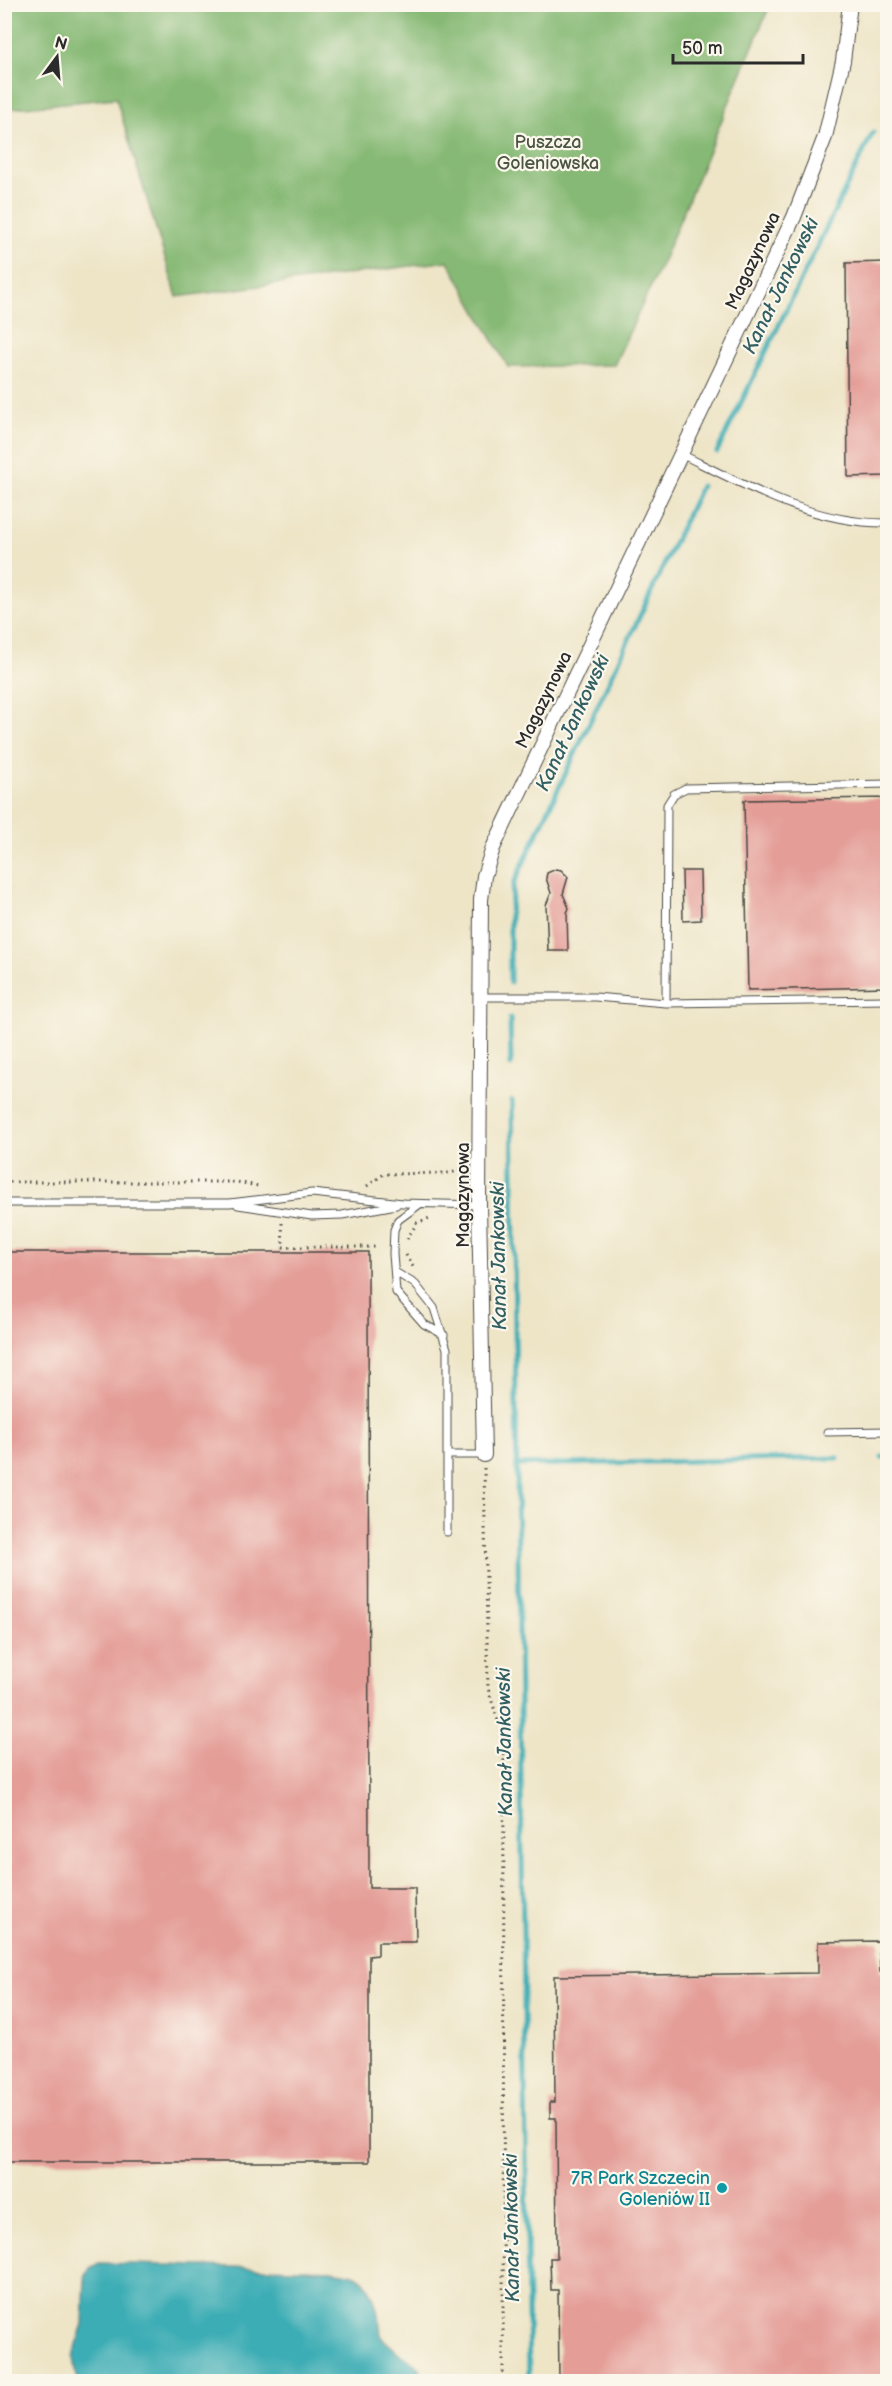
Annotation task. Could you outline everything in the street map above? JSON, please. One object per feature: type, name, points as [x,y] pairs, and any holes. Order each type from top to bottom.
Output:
[{"type":"street","name":"Magazynowa","points":[[484,1455],[479,1205],[481,900],[484,876],[493,848],[794,217],[825,137],[843,61],[850,4]]},
{"type":"lane","points":[[681,454],[792,507],[839,519],[888,523]]},
{"type":"lane","points":[[666,1003],[667,805],[674,794],[686,788],[888,784]]},
{"type":"lane","points":[[481,997],[595,997],[666,1003],[888,1000]]},
{"type":"lane","points":[[4,1203],[230,1203],[312,1193],[403,1203],[479,1205]]},
{"type":"lane","points":[[230,1203],[312,1216],[342,1215],[403,1203]]},
{"type":"lane","points":[[420,1204],[398,1220],[394,1230],[396,1292],[424,1324],[444,1335]]},
{"type":"lane","points":[[395,1272],[415,1284],[434,1308],[447,1349],[447,1532]]},
{"type":"lane","points":[[827,1432],[888,1431]]},
{"type":"lane","points":[[447,1455],[484,1455]]},
{"type":"path","points":[[358,1186],[369,1186],[384,1174],[451,1173],[462,1170],[468,1164]]},
{"type":"path","points":[[4,1182],[237,1182],[264,1186]]},
{"type":"path","points":[[406,1243],[417,1223],[426,1218],[437,1217],[437,1204]]},
{"type":"path","points":[[282,1221],[283,1247],[376,1248]]},
{"type":"path","points":[[484,1455],[488,1689],[504,1739],[503,2382]]},
{"type":"green space","name":"Puszcza Goleniowska","points":[[5,4],[770,5],[664,258],[614,365],[508,367],[448,261],[177,297],[116,98],[5,109]]},
{"type":"water","points":[[99,2263],[332,2270],[354,2274],[368,2286],[372,2294],[378,2312],[381,2337],[419,2367],[424,2381],[77,2381],[73,2358],[83,2324],[85,2278],[90,2268]]},
{"type":"building","points":[[888,262],[888,476],[848,477],[846,263]]},
{"type":"building","points":[[888,798],[888,987],[748,990],[744,800]]},
{"type":"building","points":[[556,869],[561,870],[568,877],[563,894],[569,908],[567,913],[568,951],[548,951],[546,905],[551,893],[546,878],[547,873]]},
{"type":"building","points":[[682,871],[700,871],[701,920],[683,921]]},
{"type":"building","points":[[4,1252],[368,1252],[369,1888],[415,1888],[416,1942],[378,1942],[378,1955],[369,1956],[369,2162],[4,2162]]},
{"type":"building","name":"7R Park Szczecin Goleniów II","points":[[879,1941],[880,1972],[888,1972],[888,2382],[559,2382],[558,2290],[551,2290],[550,2258],[557,2258],[556,2118],[550,2118],[550,2102],[555,2102],[554,1976],[818,1973],[818,1942]]},
{"type":"waterway","name":"Kanał Jankowski","points":[[717,452],[873,132]]},
{"type":"waterway","name":"Kanał Jankowski","points":[[510,982],[510,912],[514,883],[701,486]]},
{"type":"waterway","name":"Kanał Jankowski","points":[[510,1018],[511,1065]]},
{"type":"waterway","name":"Kanał Jankowski","points":[[512,1101],[529,2382]]},
{"type":"waterway","points":[[882,1457],[888,1457]]},
{"type":"waterway","points":[[517,1465],[838,1458]]},
{"type":"place","name":"7R Park Szczecin Goleniów II","points":[[722,2188]]}]
